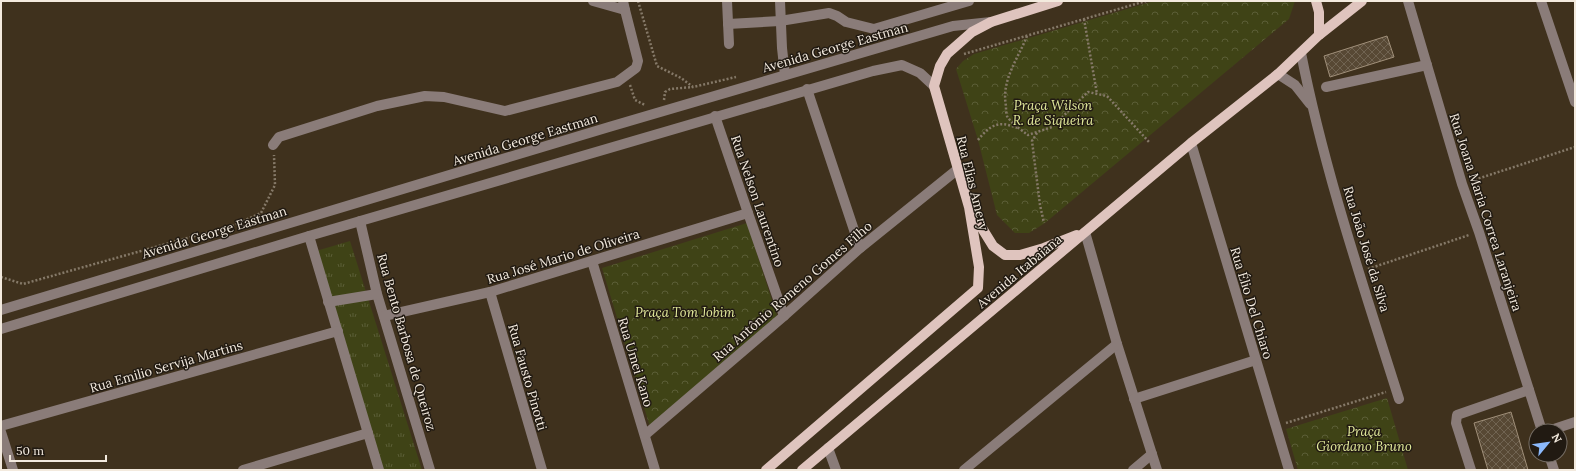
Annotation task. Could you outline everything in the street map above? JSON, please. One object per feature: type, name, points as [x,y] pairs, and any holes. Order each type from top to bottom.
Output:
[{"type":"main road","name":"Avenida George Eastman","points":[[991,22],[1058,1]]},
{"type":"main road","points":[[1316,1],[1319,35]]},
{"type":"main road","points":[[1278,74],[1319,35],[1362,1]]},
{"type":"main road","points":[[934,86],[940,66],[947,54],[972,32],[991,22]]},
{"type":"main road","name":"Avenida Itabaiana","points":[[802,470],[1191,143],[1278,74]]},
{"type":"main road","name":"Rua Elias Amery","points":[[934,86],[969,207],[979,267],[978,288]]},
{"type":"main road","points":[[969,207],[993,246],[1005,255],[1020,255],[1044,248],[1085,232]]},
{"type":"main road","name":"Avenida Itabaiana","points":[[766,470],[978,288]]},
{"type":"street","points":[[273,145],[279,137],[377,106],[425,96],[444,97],[505,111],[617,82],[636,68],[638,62],[624,5],[593,1]]},
{"type":"street","points":[[727,1],[729,44]]},
{"type":"street","points":[[780,1],[780,21],[785,75]]},
{"type":"street","points":[[728,24],[780,21],[829,13],[838,16],[846,22],[874,29],[969,1]]},
{"type":"street","name":"Rua Joana Maria Correa Laranjeira","points":[[1408,1],[1462,184],[1479,232],[1539,423]]},
{"type":"street","points":[[1541,1],[1575,102]]},
{"type":"street","name":"Avenida George Eastman","points":[[1,310],[953,26],[991,22]]},
{"type":"street","name":"Rua João José da Silva","points":[[1301,53],[1311,106],[1359,272],[1399,399]]},
{"type":"street","points":[[1,329],[309,236],[807,89],[873,71],[902,65],[920,73],[934,86]]},
{"type":"street","points":[[1326,87],[1427,65]]},
{"type":"street","name":"Rua João José da Silva","points":[[1278,74],[1294,85],[1311,106]]},
{"type":"street","points":[[807,89],[860,248]]},
{"type":"street","name":"Rua Nelson Laurentino","points":[[716,116],[784,316]]},
{"type":"street","name":"Rua Élio Del Chiaro","points":[[1191,143],[1290,470]]},
{"type":"street","name":"Rua Antônio Romeno Gomes Filho","points":[[645,435],[784,316],[860,248],[958,169]]},
{"type":"street","name":"Rua José Mario de Oliveira","points":[[384,316],[490,292],[748,213]]},
{"type":"street","name":"Rua Bento Barbosa de Queiroz","points":[[360,221],[384,316],[430,470]]},
{"type":"street","points":[[1085,232],[1134,399],[1157,470]]},
{"type":"street","points":[[309,236],[379,470]]},
{"type":"street","name":"Rua Umei Kano","points":[[592,261],[655,470]]},
{"type":"street","name":"Rua Fausto Pinotti","points":[[490,292],[542,470]]},
{"type":"street","points":[[328,302],[378,294]]},
{"type":"street","name":"Rua Emilio Servija Martins","points":[[1,426],[338,331]]},
{"type":"street","points":[[964,470],[1118,344]]},
{"type":"street","points":[[1134,399],[1256,360]]},
{"type":"street","points":[[1471,470],[1456,423],[1457,415],[1529,390]]},
{"type":"street","points":[[1,432],[12,470]]},
{"type":"street","points":[[243,470],[262,467],[368,433]]},
{"type":"street","points":[[828,448],[836,470]]},
{"type":"street","points":[[1133,470],[1152,454]]},
{"type":"path","points":[[638,1],[657,66],[681,78],[693,87]]},
{"type":"path","points":[[961,55],[1146,1]]},
{"type":"path","points":[[1084,19],[1097,94]]},
{"type":"path","points":[[1027,36],[1008,78],[1004,98],[1007,116],[1020,128],[1028,135],[1052,127],[1088,92],[1107,96],[1148,142]]},
{"type":"path","points":[[627,75],[635,100],[646,105],[652,103]]},
{"type":"path","points":[[664,100],[665,92],[670,88],[693,87],[714,82]]},
{"type":"path","points":[[658,102],[670,98]]},
{"type":"path","points":[[978,140],[984,133],[996,125],[1006,123],[1020,128]]},
{"type":"path","points":[[1037,132],[1032,141],[1040,205],[1044,224]]},
{"type":"path","points":[[1,277],[23,284],[230,227],[261,213],[276,185],[273,145]]},
{"type":"path","points":[[1462,184],[1575,147]]},
{"type":"path","points":[[1359,272],[1479,232]]},
{"type":"path","points":[[1276,426],[1396,389]]},
{"type":"green space","name":"Praça Wilson R. de Siqueira","points":[[1154,1],[1295,1],[1289,19],[1045,223],[1029,233],[1015,233],[997,215],[978,140],[956,69],[963,61],[974,54]]},
{"type":"green space","name":"Praça Tom Jobim","points":[[747,223],[778,319],[650,427],[602,268]]},
{"type":"green space","points":[[350,241],[422,470],[383,470],[316,251]]},
{"type":"green space","name":"Praça Giordano Bruno","points":[[1387,398],[1408,470],[1298,470],[1286,429]]},
{"type":"building","points":[[1387,36],[1394,57],[1330,77],[1324,56]]},
{"type":"building","points":[[1511,412],[1528,470],[1488,470],[1474,423]]}]
